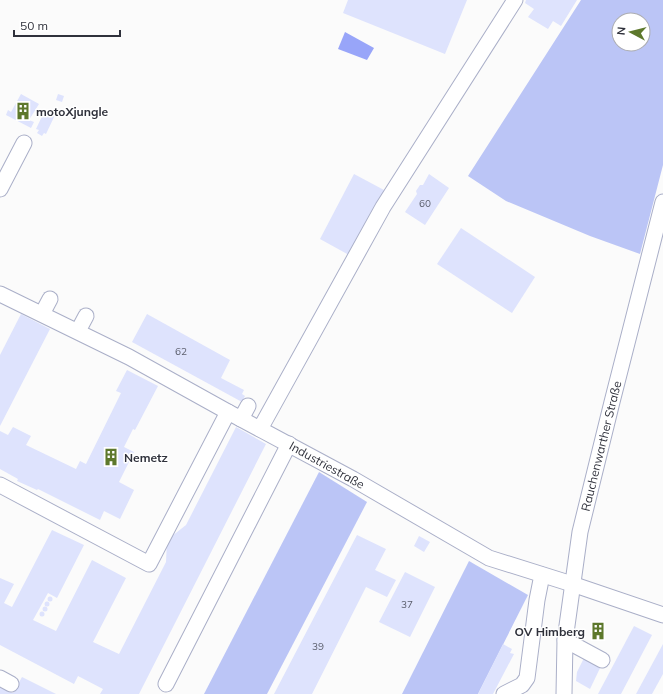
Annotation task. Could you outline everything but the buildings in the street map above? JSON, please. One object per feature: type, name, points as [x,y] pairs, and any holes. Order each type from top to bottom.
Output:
[{"type":"street","points":[[260,429],[383,207],[515,0]]},
{"type":"street","points":[[0,189],[24,143]]},
{"type":"street","name":"Rauchenwarther Straße","points":[[564,694],[565,640],[580,532],[663,202]]},
{"type":"street","name":"Industriestraße","points":[[0,294],[129,356],[228,412],[245,412],[260,429],[353,478],[412,521],[463,550],[572,584],[663,615]]},
{"type":"street","points":[[42,314],[50,299]]},
{"type":"street","points":[[78,331],[86,316]]},
{"type":"street","points":[[0,485],[149,564],[228,412]]},
{"type":"street","points":[[166,684],[289,444]]},
{"type":"street","points":[[504,694],[522,685],[527,678],[537,600],[542,575]]},
{"type":"street","points":[[565,640],[602,660]]},
{"type":"shaded area","points":[[581,0],[663,0],[663,165],[640,254],[590,236],[506,201],[468,176]]},
{"type":"shaded area","points":[[319,472],[367,502],[267,694],[204,694]]},
{"type":"shaded area","points":[[469,561],[528,595],[478,694],[402,694]]},
{"type":"water","points":[[345,32],[374,48],[367,60],[338,49]]},
{"type":"place","name":"motoXjungle","points":[[23,111]]},
{"type":"place","name":"Nemetz","points":[[111,457]]},
{"type":"place","name":"OV Himberg","points":[[598,631]]}]
